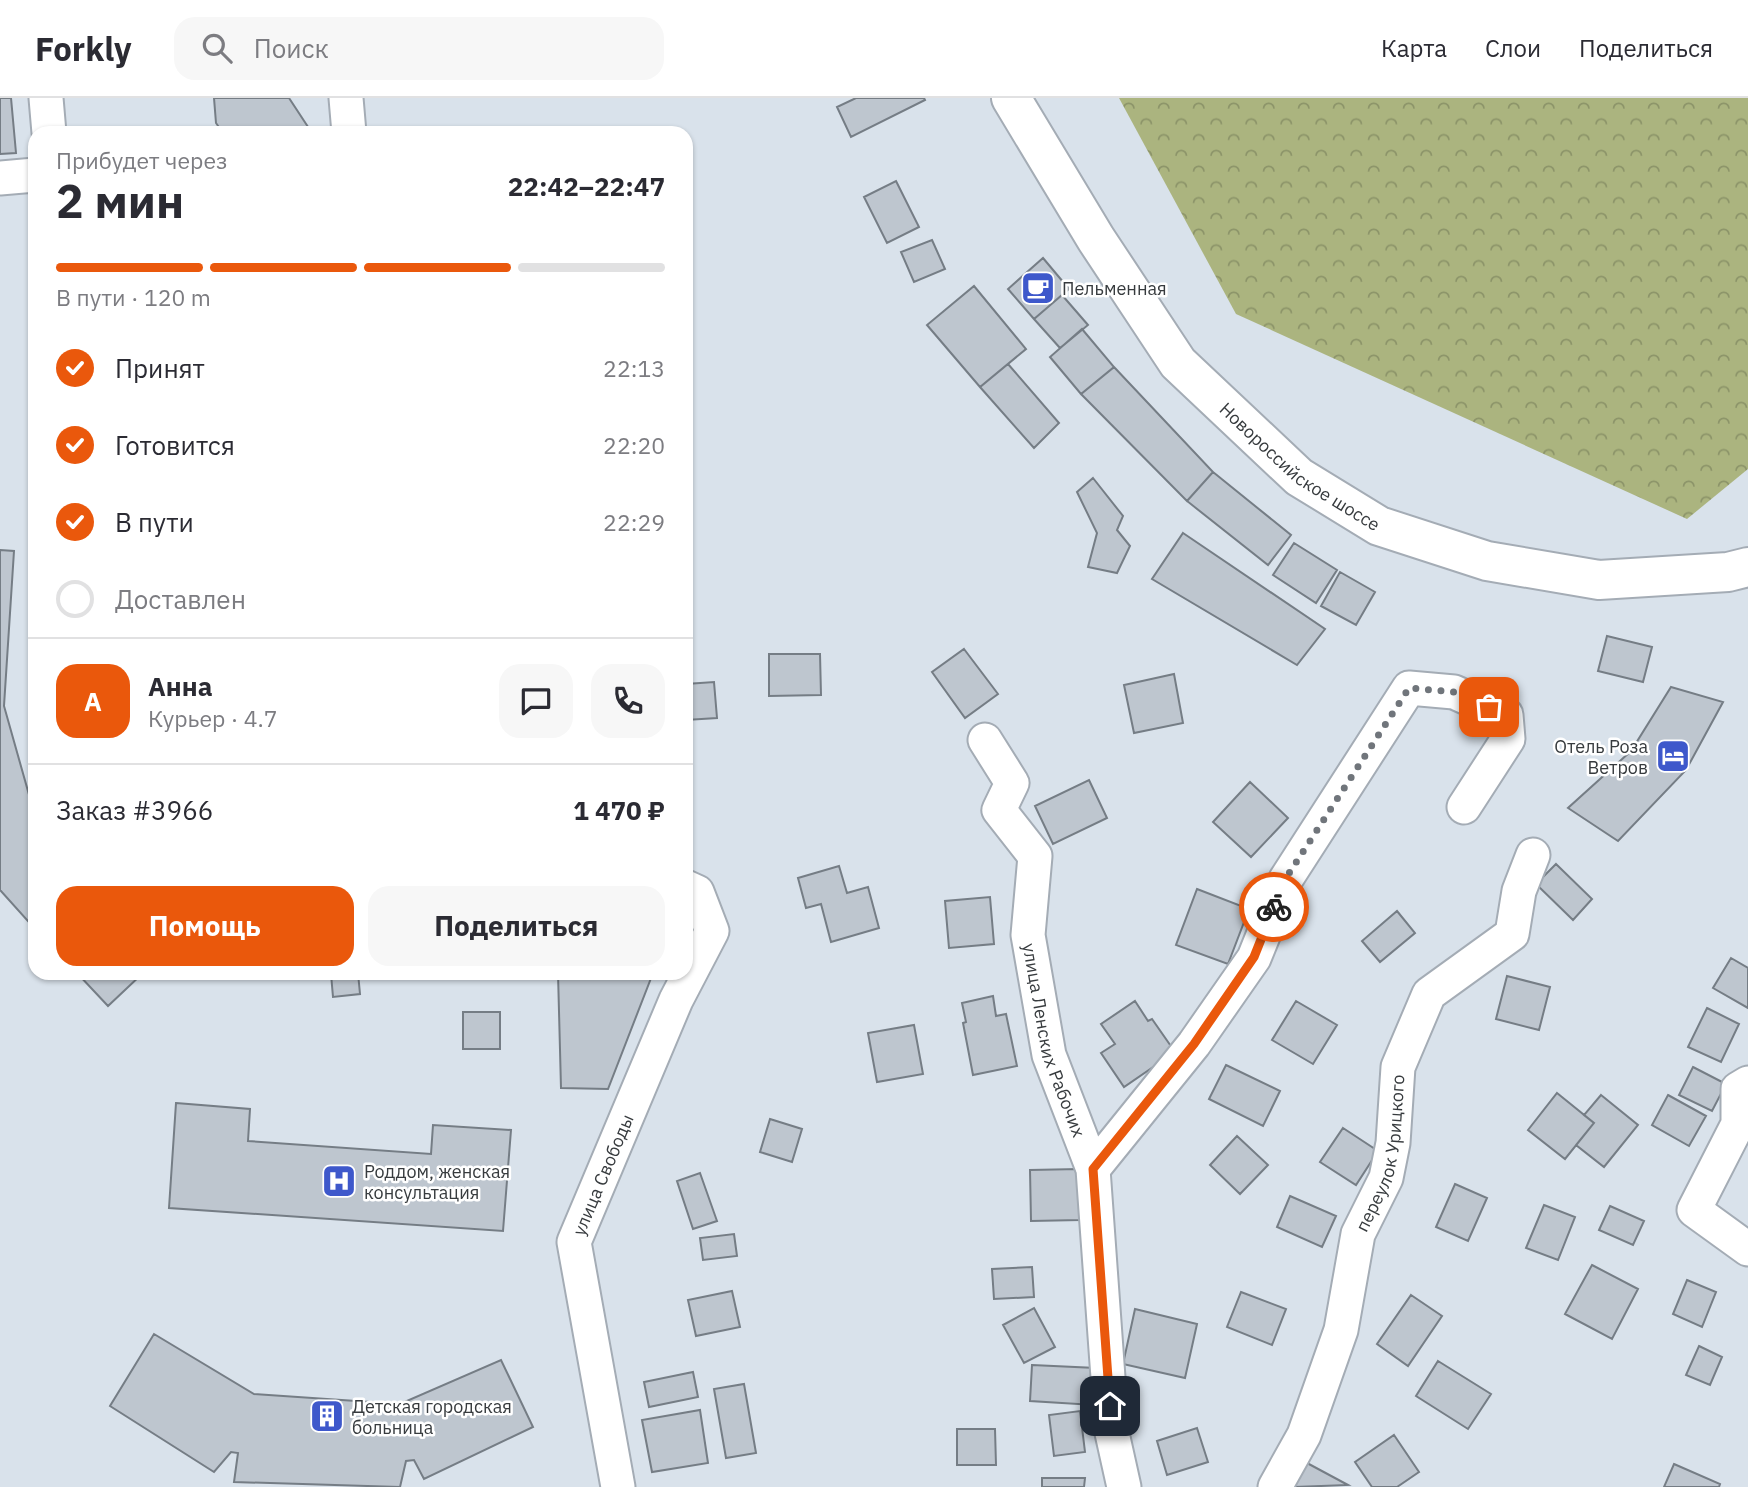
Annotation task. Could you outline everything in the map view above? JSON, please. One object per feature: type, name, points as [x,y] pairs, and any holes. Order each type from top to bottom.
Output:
[{"type":"highway","name":"Новороссийское шоссе","points":[[1011,98],[1096,239],[1178,363],[1299,477],[1379,526],[1487,561],[1599,580],[1728,572],[1748,567]]},
{"type":"street","points":[[46,98],[48,126]]},
{"type":"street","points":[[346,98],[348,126]]},
{"type":"street","points":[[0,178],[28,176]]},
{"type":"street","points":[[1093,1169],[1194,1044],[1254,957],[1286,878],[1409,688],[1454,692],[1506,715],[1508,739],[1464,807]]},
{"type":"street","name":"улица Ленских Рабочих","points":[[985,740],[1012,783],[999,810],[1035,856],[1028,935],[1049,1055],[1093,1169],[1112,1433],[1124,1487]]},
{"type":"street","name":"переулок Урицкого","points":[[1275,1487],[1304,1436],[1341,1330],[1358,1234],[1386,1178],[1392,1143],[1398,1067],[1429,994],[1512,934],[1519,891],[1533,855]]},
{"type":"street","name":"улица Свободы","points":[[693,890],[697,892],[712,931],[693,967]]},
{"type":"street","name":"улица Свободы","points":[[618,1487],[574,1241],[686,980]]},
{"type":"street","points":[[1748,1083],[1738,1089],[1738,1124],[1694,1210],[1748,1249]]},
{"type":"green space","points":[[1119,98],[1748,98],[1748,469],[1687,519],[1236,314]]},
{"type":"building","points":[[0,98],[11,98],[16,153],[0,154]]},
{"type":"building","points":[[214,98],[289,98],[307,126],[218,126]]},
{"type":"building","points":[[856,98],[925,100],[851,137],[837,107]]},
{"type":"building","points":[[896,181],[919,227],[887,243],[864,197]]},
{"type":"building","points":[[932,240],[945,269],[914,282],[901,252]]},
{"type":"building","points":[[1043,258],[1069,289],[1034,319],[1008,289]]},
{"type":"building","points":[[974,286],[1026,349],[980,387],[927,325]]},
{"type":"building","points":[[1062,295],[1088,325],[1060,348],[1034,319]]},
{"type":"building","points":[[1082,329],[1114,367],[1081,394],[1050,357]]},
{"type":"building","points":[[1008,364],[1059,423],[1034,448],[980,387]]},
{"type":"building","points":[[1114,367],[1213,472],[1187,501],[1081,394]]},
{"type":"building","points":[[1213,472],[1291,535],[1268,565],[1187,501]]},
{"type":"building","points":[[1093,478],[1123,516],[1117,530],[1130,546],[1117,573],[1088,567],[1097,533],[1077,492]]},
{"type":"building","points":[[1183,533],[1325,629],[1297,665],[1152,579]]},
{"type":"building","points":[[1294,543],[1337,570],[1316,603],[1273,575]]},
{"type":"building","points":[[0,550],[14,551],[4,706],[28,791],[28,921],[0,890]]},
{"type":"building","points":[[1340,572],[1375,592],[1356,625],[1321,606]]},
{"type":"building","points":[[1607,636],[1652,647],[1643,682],[1598,671]]},
{"type":"building","points":[[964,649],[998,694],[965,718],[932,672]]},
{"type":"building","points":[[769,654],[820,654],[821,695],[769,696]]},
{"type":"building","points":[[1174,674],[1183,723],[1134,733],[1124,685]]},
{"type":"building","points":[[714,682],[717,718],[693,720],[693,684]]},
{"type":"building","points":[[1671,687],[1723,702],[1686,770],[1618,841],[1568,808],[1631,751]]},
{"type":"building","points":[[1089,780],[1107,818],[1053,844],[1035,806]]},
{"type":"building","points":[[1250,782],[1288,818],[1251,857],[1213,822]]},
{"type":"building","points":[[1556,864],[1592,899],[1573,920],[1536,884]]},
{"type":"building","points":[[839,866],[847,893],[868,887],[879,928],[831,942],[821,904],[806,908],[798,878]]},
{"type":"building","points":[[1197,889],[1249,909],[1228,964],[1176,945]]},
{"type":"building","points":[[990,897],[994,944],[949,948],[945,901]]},
{"type":"building","points":[[1397,911],[1415,933],[1380,962],[1362,941]]},
{"type":"building","points":[[1731,958],[1748,968],[1748,1008],[1713,988]]},
{"type":"building","points":[[1507,976],[1550,987],[1539,1030],[1496,1019]]},
{"type":"building","points":[[84,980],[136,980],[108,1006]]},
{"type":"building","points":[[332,980],[359,980],[360,994],[333,997]]},
{"type":"building","points":[[558,980],[650,980],[608,1089],[561,1088]]},
{"type":"building","points":[[993,996],[996,1016],[1006,1014],[1017,1066],[973,1075],[962,1003]]},
{"type":"building","points":[[1135,1001],[1148,1021],[1152,1019],[1175,1052],[1124,1087],[1101,1053],[1115,1044],[1101,1024]]},
{"type":"building","points":[[1296,1001],[1337,1025],[1313,1064],[1272,1040]]},
{"type":"building","points":[[1707,1008],[1739,1024],[1721,1062],[1688,1047]]},
{"type":"building","points":[[463,1012],[500,1012],[500,1049],[463,1049]]},
{"type":"building","points":[[914,1025],[923,1074],[877,1082],[868,1033]]},
{"type":"building","points":[[1226,1065],[1280,1091],[1263,1126],[1209,1099]]},
{"type":"building","points":[[1693,1067],[1726,1084],[1712,1111],[1679,1095]]},
{"type":"building","points":[[1557,1093],[1594,1123],[1565,1159],[1528,1130]]},
{"type":"building","points":[[1601,1095],[1638,1125],[1604,1167],[1576,1145],[1594,1123],[1584,1115]]},
{"type":"building","points":[[1668,1095],[1706,1116],[1689,1146],[1652,1125]]},
{"type":"building","name":"Роддом, женская консультация","points":[[176,1103],[250,1109],[248,1141],[431,1154],[433,1125],[511,1130],[503,1231],[169,1208]]},
{"type":"building","points":[[770,1119],[802,1129],[792,1162],[760,1152]]},
{"type":"building","points":[[1343,1128],[1378,1151],[1356,1185],[1320,1162]]},
{"type":"building","points":[[1237,1136],[1268,1165],[1240,1194],[1210,1165]]},
{"type":"building","points":[[1079,1169],[1080,1220],[1031,1221],[1030,1170]]},
{"type":"building","points":[[700,1173],[717,1221],[693,1229],[677,1181]]},
{"type":"building","points":[[1455,1184],[1487,1198],[1468,1241],[1436,1227]]},
{"type":"building","points":[[1290,1196],[1336,1216],[1322,1247],[1277,1227]]},
{"type":"building","points":[[1544,1205],[1575,1217],[1558,1260],[1526,1248]]},
{"type":"building","points":[[1610,1206],[1644,1221],[1633,1245],[1599,1230]]},
{"type":"building","points":[[734,1234],[737,1256],[703,1260],[700,1238]]},
{"type":"building","points":[[1592,1265],[1638,1289],[1612,1339],[1565,1314]]},
{"type":"building","points":[[1032,1267],[1034,1297],[994,1299],[992,1269]]},
{"type":"building","points":[[1687,1280],[1716,1292],[1702,1327],[1673,1314]]},
{"type":"building","points":[[732,1291],[740,1327],[696,1336],[688,1300]]},
{"type":"building","points":[[1241,1292],[1286,1309],[1272,1345],[1227,1327]]},
{"type":"building","points":[[1411,1295],[1442,1316],[1408,1366],[1377,1344]]},
{"type":"building","points":[[1034,1308],[1055,1347],[1024,1363],[1003,1325]]},
{"type":"building","points":[[1135,1309],[1197,1324],[1185,1378],[1123,1364]]},
{"type":"building","name":"Детская городская больница","points":[[154,1334],[254,1394],[400,1404],[501,1360],[533,1427],[424,1479],[414,1460],[406,1461],[400,1487],[234,1482],[238,1453],[231,1452],[214,1472],[110,1406]]},
{"type":"building","points":[[1699,1346],[1722,1357],[1710,1385],[1686,1375]]},
{"type":"building","points":[[1438,1361],[1491,1394],[1468,1429],[1416,1396]]},
{"type":"building","points":[[1032,1365],[1096,1368],[1094,1405],[1030,1401]]},
{"type":"building","points":[[693,1372],[698,1397],[649,1407],[644,1382]]},
{"type":"building","points":[[744,1384],[756,1453],[726,1458],[714,1389]]},
{"type":"building","points":[[700,1410],[708,1463],[652,1472],[642,1420]]},
{"type":"building","points":[[1080,1411],[1085,1452],[1054,1456],[1049,1415]]},
{"type":"building","points":[[1197,1428],[1208,1462],[1167,1475],[1157,1441]]},
{"type":"building","points":[[957,1429],[995,1429],[996,1465],[957,1465]]},
{"type":"building","points":[[1394,1435],[1419,1472],[1397,1487],[1372,1487],[1355,1462]]},
{"type":"building","points":[[1307,1463],[1348,1485],[1294,1487]]},
{"type":"building","points":[[1674,1464],[1720,1484],[1719,1487],[1664,1487]]},
{"type":"building","points":[[1042,1478],[1085,1478],[1084,1487],[1042,1487]]},
{"type":"way so far","points":[[1274,907],[1286,878],[1370,744],[1409,688],[1454,692],[1489,707]]},
{"type":"place","name":"Пельменная","points":[[1038,288]]},
{"type":"place","name":"Отель Роза Ветров","points":[[1673,756]]},
{"type":"place","name":"Роддом, женская консультация","points":[[339,1181]]},
{"type":"place","name":"Детская городская больница","points":[[327,1416]]},
{"type":"route","points":[[1110,1406],[1093,1169],[1194,1044],[1254,957],[1274,907]]}]
